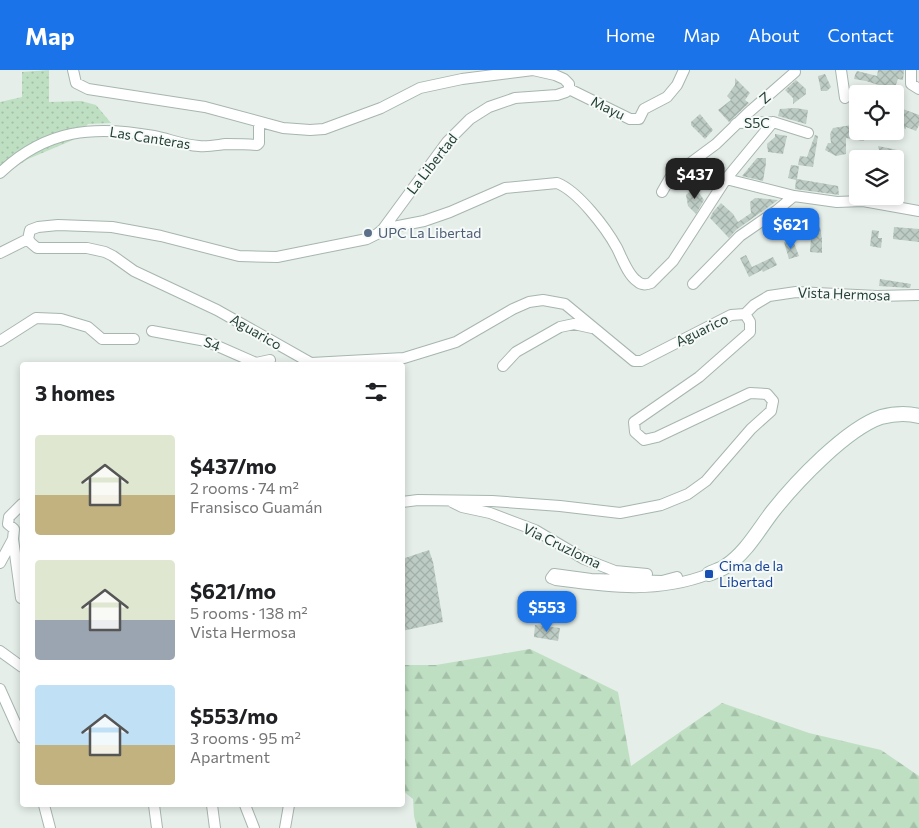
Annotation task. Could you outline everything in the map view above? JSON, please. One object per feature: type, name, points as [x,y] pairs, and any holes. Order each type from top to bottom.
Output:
[{"type":"street","points":[[73,70],[76,83],[88,89],[205,107],[283,128],[310,130],[324,129],[381,108],[420,88],[431,85],[533,70],[555,75],[564,80],[568,84],[568,88]]},
{"type":"street","name":"Mayu","points":[[568,88],[630,119],[639,119],[644,109],[666,97],[677,85],[684,70]]},
{"type":"street","points":[[841,70],[845,98]]},
{"type":"street","points":[[911,70],[915,86]]},
{"type":"street","name":"Z","points":[[662,192],[670,178],[716,144],[795,72]]},
{"type":"street","name":"La Libertad","points":[[0,253],[28,239],[30,230],[38,227],[58,225],[112,228],[161,236],[239,256],[278,256],[367,239],[378,234],[383,229],[446,142],[470,120],[489,107],[515,98],[557,95],[566,92],[568,88]]},
{"type":"street","name":"Las Canteras","points":[[0,172],[42,143],[61,135],[106,130],[154,136],[187,145],[257,145],[259,143],[259,122]]},
{"type":"street","points":[[383,229],[424,221],[505,188],[557,183],[565,186],[585,206],[611,238],[633,278],[643,284],[651,283],[673,261],[726,179],[773,122]]},
{"type":"street","name":"S5C","points":[[735,125],[737,123],[773,122],[808,134]]},
{"type":"street","points":[[726,179],[794,196],[837,202],[863,201],[919,211]]},
{"type":"street","points":[[693,284],[740,236],[794,196]]},
{"type":"street","name":"Aguarico","points":[[28,239],[37,248],[97,249],[113,256],[134,272],[217,310],[308,362]]},
{"type":"street","name":"Vista Hermosa","points":[[745,314],[754,305],[769,296],[796,292],[877,296],[919,295]]},
{"type":"street","name":"Aguarico","points":[[342,362],[404,358],[456,342],[513,309],[529,302],[543,300],[565,304],[634,361],[641,361],[731,315],[745,314],[750,322],[750,332],[699,377],[634,422],[635,432],[644,440],[657,438],[750,393],[767,394],[773,401],[771,411],[751,428],[706,481],[688,494],[661,505],[620,513],[551,505],[449,500]]},
{"type":"street","points":[[0,341],[36,318],[61,319],[88,327],[102,338],[134,340]]},
{"type":"street","points":[[503,366],[516,352],[560,327],[574,324],[595,329]]},
{"type":"street","name":"S4","points":[[152,332],[206,340],[254,362]]},
{"type":"street","name":"S4","points":[[261,362],[270,360]]},
{"type":"street","points":[[677,576],[662,581],[591,579],[554,574],[551,578],[603,586],[659,587],[693,580],[726,567],[736,558],[787,494],[844,439],[881,417],[896,414],[919,416]]},
{"type":"street","points":[[405,502],[449,500]]},
{"type":"street","name":"Via Cruzloma","points":[[449,500],[462,507],[490,514],[536,530],[584,559],[615,571],[683,578],[709,574]]},
{"type":"street","points":[[20,506],[9,518],[8,524],[14,529],[13,539],[20,592]]},
{"type":"street","points":[[0,563],[13,539]]},
{"type":"street","points":[[0,651],[20,666]]},
{"type":"street","points":[[0,689],[20,734]]},
{"type":"street","points":[[45,807],[50,828]]},
{"type":"street","points":[[154,807],[157,828]]},
{"type":"street","points":[[212,807],[215,828]]},
{"type":"street","points":[[246,807],[254,828]]},
{"type":"street","points":[[285,828],[289,807]]},
{"type":"green space","points":[[49,70],[49,102],[81,101],[96,105],[111,123],[88,124],[73,140],[28,159],[0,177],[0,102],[22,97],[22,72]]},
{"type":"green space","points":[[530,649],[618,692],[631,766],[722,703],[809,733],[881,750],[919,776],[919,828],[417,828],[413,799],[405,793],[405,665],[436,665]]},
{"type":"building","points":[[878,70],[904,70],[903,80],[898,79],[896,85],[878,85],[854,79],[857,71],[877,76]]},
{"type":"building","points":[[825,74],[831,87],[827,91],[821,91],[818,76]]},
{"type":"building","points":[[735,78],[750,93],[745,100],[749,103],[729,122],[718,110],[731,100],[727,96],[735,85]]},
{"type":"building","points":[[796,80],[806,89],[806,94],[793,104],[793,98],[785,90]]},
{"type":"building","points":[[795,108],[808,110],[806,124],[778,116],[780,109]]},
{"type":"building","points":[[904,109],[919,115],[919,125],[916,131],[906,127],[906,129],[904,128]]},
{"type":"building","points":[[700,114],[713,130],[705,139],[691,125],[691,122]]},
{"type":"building","points":[[849,125],[849,138],[846,138],[846,154],[836,156],[825,150],[828,143],[831,143],[830,134],[833,128]]},
{"type":"building","points":[[775,134],[787,136],[783,154],[768,152],[767,144],[775,137]]},
{"type":"building","points":[[815,135],[818,136],[813,167],[798,165],[800,156],[807,157]]},
{"type":"building","points":[[878,146],[897,150],[879,150]]},
{"type":"building","points":[[757,158],[766,158],[763,181],[742,176]]},
{"type":"building","points":[[791,165],[799,166],[797,179],[838,186],[839,195],[795,189],[796,180],[788,178]]},
{"type":"building","points":[[695,187],[704,200],[696,214],[688,206],[686,195]]},
{"type":"building","points":[[755,198],[778,200],[736,230],[729,238],[710,218],[721,203],[733,214],[738,222],[751,213],[750,202]]},
{"type":"building","points":[[820,227],[822,253],[810,252],[811,237],[794,241],[792,233]]},
{"type":"building","points":[[894,227],[919,229],[919,242],[893,239]]},
{"type":"building","points":[[872,230],[879,231],[878,238],[882,238],[881,248],[870,246]]},
{"type":"building","points":[[784,242],[794,243],[799,256],[789,259]]},
{"type":"building","points":[[746,255],[752,267],[773,257],[777,265],[749,277],[740,258]]},
{"type":"building","points":[[880,279],[911,284],[910,288],[879,286]]},
{"type":"building","points":[[429,550],[433,562],[443,622],[405,630],[405,558]]},
{"type":"building","points":[[535,625],[560,628],[558,641],[534,637]]},
{"type":"place","name":"UPC La Libertad","points":[[368,233]]},
{"type":"place","name":"Cima de la Libertad","points":[[709,574]]}]
